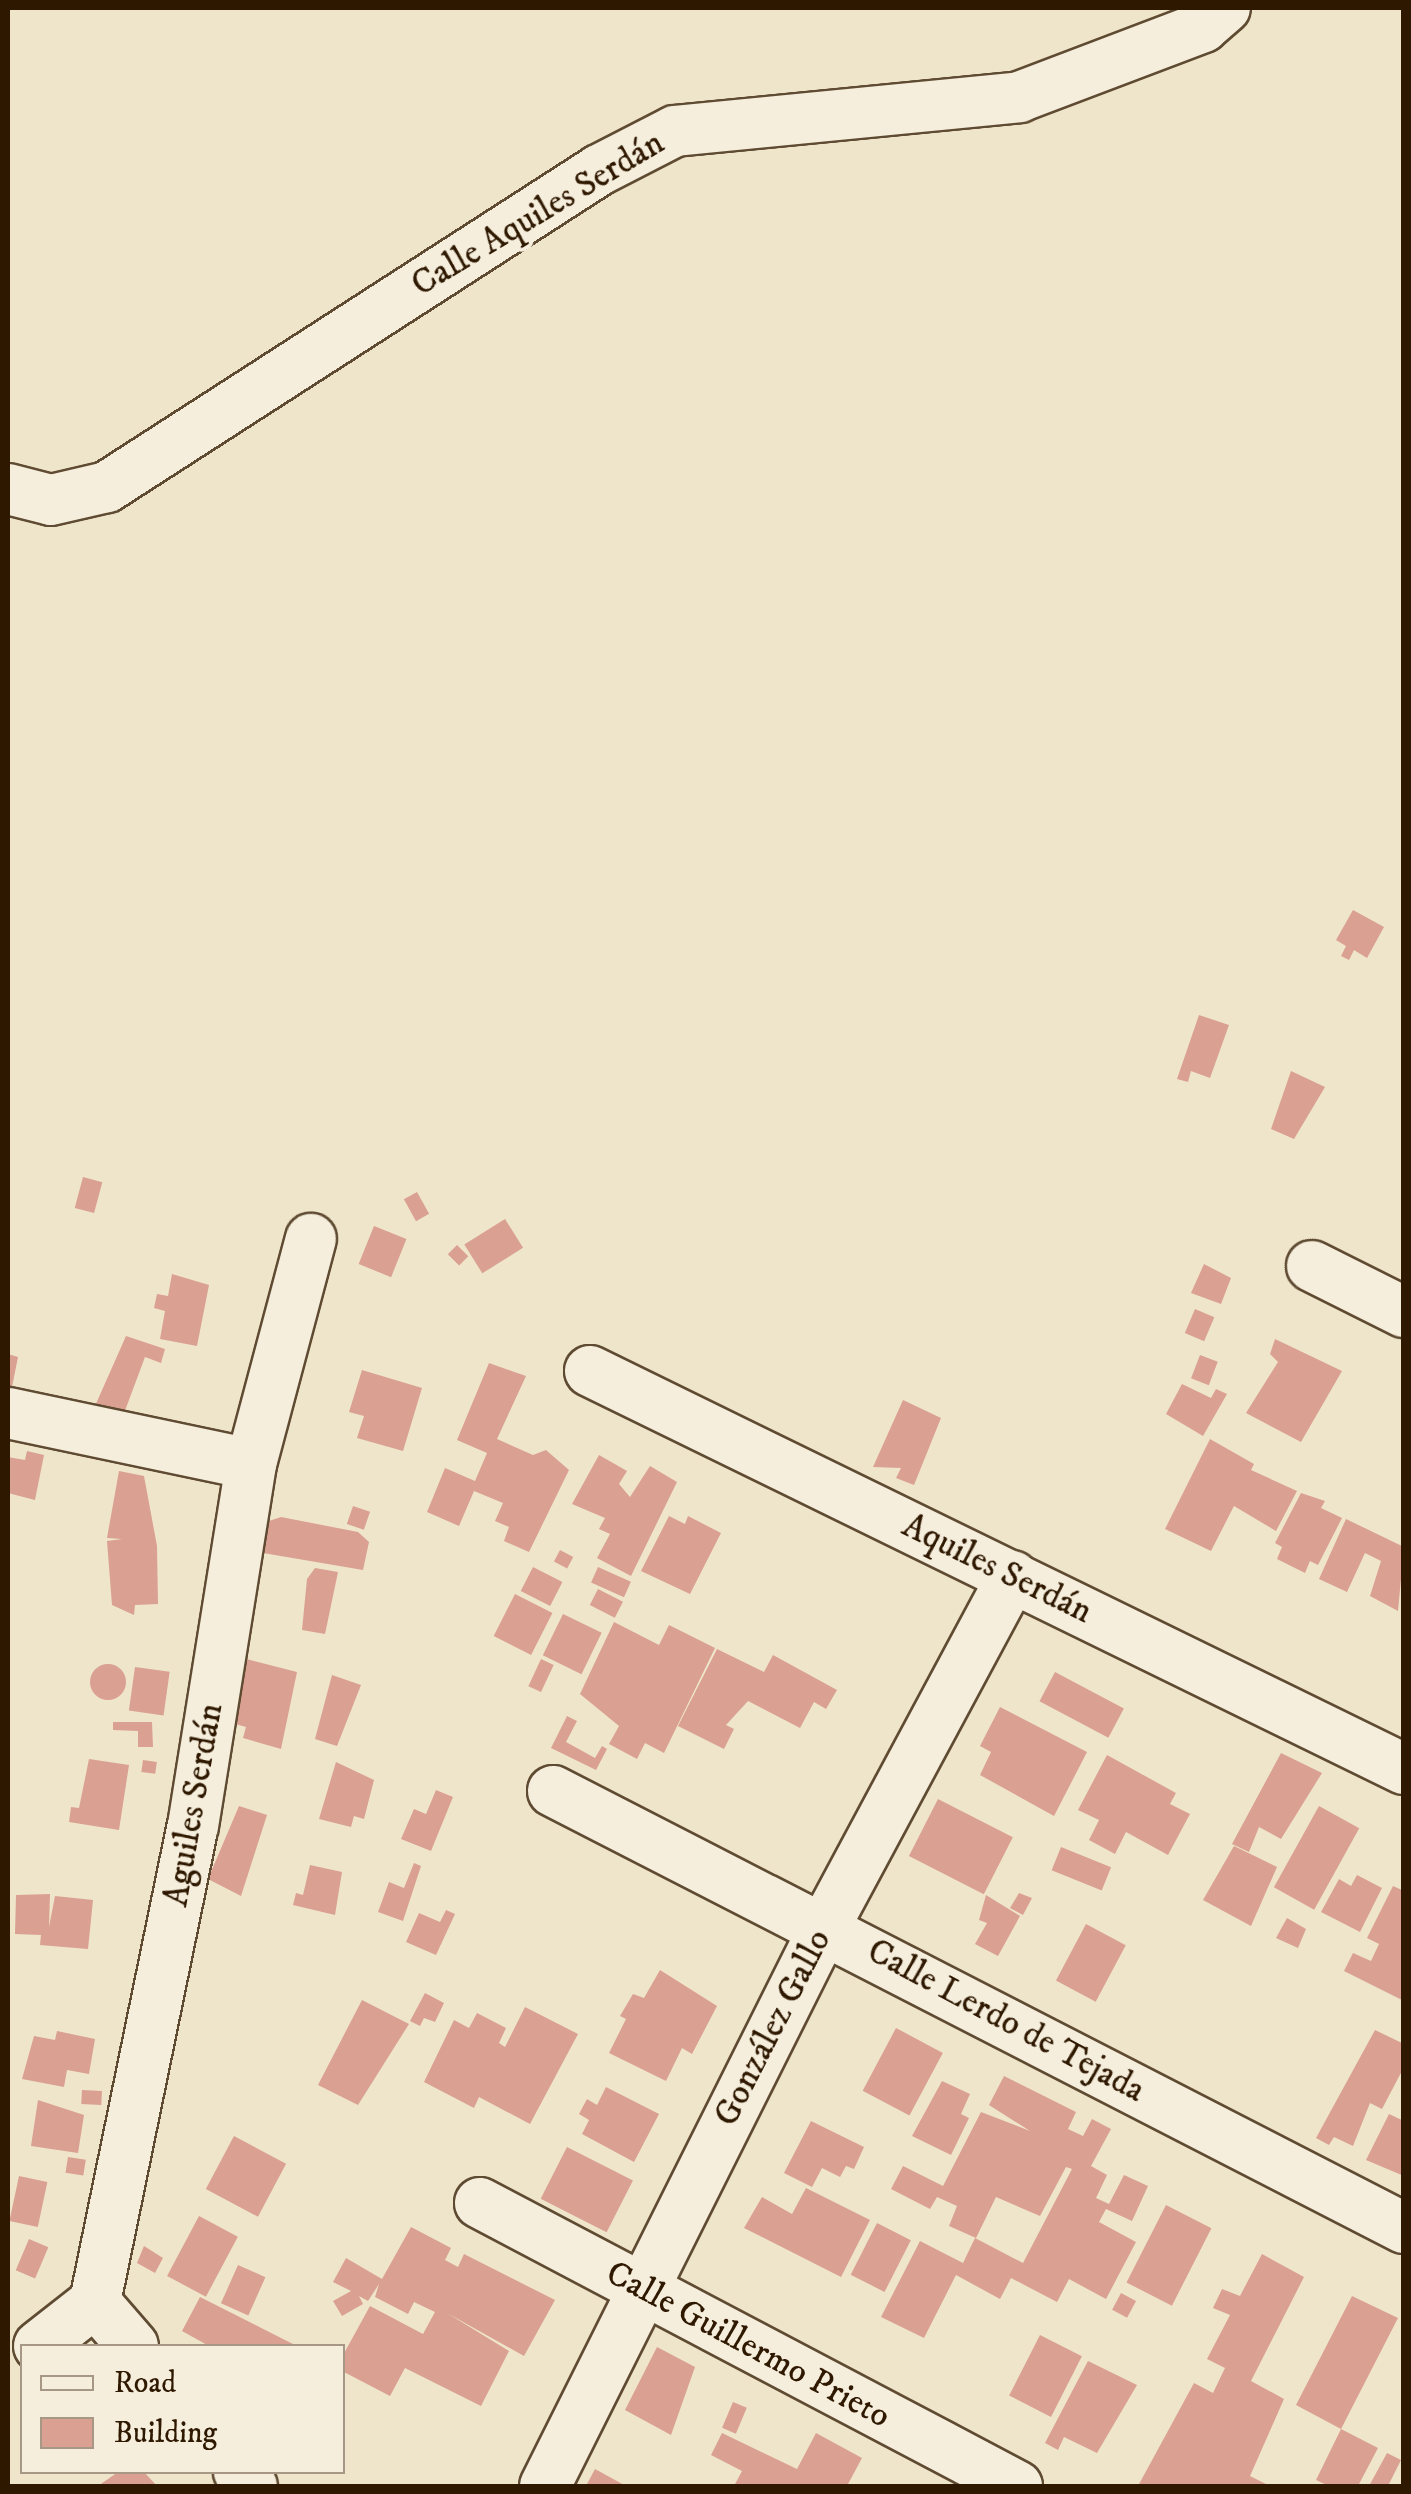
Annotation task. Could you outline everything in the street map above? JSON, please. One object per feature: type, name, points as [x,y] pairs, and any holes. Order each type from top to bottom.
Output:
[{"type":"street","name":"Calle Aquiles Serdán","points":[[8,489],[51,500],[107,486],[599,170],[674,130],[1019,98],[1203,27],[1225,8]]},
{"type":"street","name":"Aguiles Serdán","points":[[95,2302],[193,1826],[251,1464],[310,1239]]},
{"type":"street","points":[[1312,1266],[1404,1312]]},
{"type":"street","name":"Aquiles Serdán","points":[[590,1372],[1404,1769]]},
{"type":"street","points":[[8,1412],[251,1464]]},
{"type":"street","name":"González Gallo","points":[[545,2486],[825,1926],[1013,1576]]},
{"type":"street","name":"Calle Lerdo de Tejada","points":[[553,1791],[825,1926],[1404,2228]]},
{"type":"street","name":"Calle Guillermo Prieto","points":[[480,2203],[1017,2486]]},
{"type":"street","points":[[42,2344],[95,2302],[131,2344]]},
{"type":"building","points":[[1353,910],[1384,927],[1367,958],[1354,950],[1349,960],[1341,956],[1346,946],[1336,940]]},
{"type":"building","points":[[1199,1015],[1229,1025],[1210,1078],[1191,1071],[1188,1082],[1177,1079]]},
{"type":"building","points":[[1291,1071],[1325,1087],[1294,1139],[1271,1129]]},
{"type":"building","points":[[83,1177],[102,1182],[94,1213],[75,1208]]},
{"type":"building","points":[[417,1192],[429,1214],[416,1221],[404,1199]]},
{"type":"building","points":[[505,1219],[523,1248],[482,1273],[464,1244]]},
{"type":"building","points":[[374,1226],[406,1239],[391,1277],[359,1264]]},
{"type":"building","points":[[457,1245],[468,1256],[459,1266],[448,1254]]},
{"type":"building","points":[[1204,1264],[1231,1278],[1221,1304],[1191,1293]]},
{"type":"building","points":[[172,1274],[209,1285],[197,1346],[160,1339],[165,1311],[154,1308],[157,1294],[168,1296]]},
{"type":"building","points":[[1195,1309],[1214,1317],[1204,1341],[1185,1333]]},
{"type":"building","points":[[126,1336],[165,1349],[161,1363],[145,1357],[123,1416],[95,1406]]},
{"type":"building","points":[[1275,1339],[1342,1371],[1301,1442],[1246,1413],[1278,1362],[1270,1354]]},
{"type":"building","points":[[8,1354],[18,1357],[12,1387],[8,1387]]},
{"type":"building","points":[[1200,1355],[1218,1362],[1209,1385],[1191,1378]]},
{"type":"building","points":[[489,1363],[526,1376],[497,1439],[533,1455],[546,1450],[569,1470],[529,1552],[504,1541],[509,1527],[495,1521],[503,1503],[474,1491],[459,1526],[427,1512],[445,1468],[475,1481],[487,1453],[457,1440]]},
{"type":"building","points":[[362,1370],[422,1388],[403,1451],[357,1438],[364,1416],[349,1412]]},
{"type":"building","points":[[1182,1384],[1211,1398],[1216,1389],[1227,1394],[1203,1436],[1166,1414]]},
{"type":"building","points":[[903,1400],[941,1418],[914,1485],[896,1478],[901,1468],[873,1467]]},
{"type":"building","points":[[1210,1439],[1254,1464],[1251,1470],[1297,1491],[1276,1531],[1234,1506],[1211,1551],[1165,1529]]},
{"type":"building","points":[[27,1451],[44,1455],[35,1500],[8,1493],[8,1457],[25,1460]]},
{"type":"building","points":[[599,1455],[627,1471],[619,1484],[630,1497],[650,1466],[677,1482],[631,1576],[597,1558],[610,1534],[599,1529],[605,1518],[572,1504]]},
{"type":"building","points":[[119,1471],[144,1476],[157,1546],[158,1604],[135,1605],[134,1615],[112,1605],[107,1541],[122,1539],[107,1538]]},
{"type":"building","points":[[1301,1493],[1325,1501],[1321,1508],[1342,1518],[1318,1565],[1310,1561],[1305,1573],[1277,1559],[1282,1547],[1275,1543]]},
{"type":"building","points":[[353,1506],[370,1512],[364,1530],[347,1524]]},
{"type":"building","points":[[669,1516],[685,1524],[688,1516],[721,1533],[690,1594],[641,1571]]},
{"type":"building","points":[[281,1517],[358,1532],[369,1542],[363,1570],[263,1553],[269,1521]]},
{"type":"building","points":[[1346,1519],[1404,1547],[1398,1611],[1370,1596],[1381,1561],[1365,1553],[1347,1592],[1319,1579]]},
{"type":"building","points":[[560,1550],[573,1557],[567,1569],[554,1561]]},
{"type":"building","points":[[533,1567],[562,1582],[550,1606],[521,1591]]},
{"type":"building","points":[[598,1567],[631,1582],[624,1597],[591,1583]]},
{"type":"building","points":[[315,1568],[338,1572],[325,1634],[302,1630],[307,1579]]},
{"type":"building","points":[[598,1589],[623,1602],[615,1618],[590,1605]]},
{"type":"building","points":[[515,1594],[552,1613],[531,1655],[494,1636]]},
{"type":"building","points":[[563,1614],[602,1633],[581,1674],[543,1655]]},
{"type":"building","points":[[614,1622],[659,1645],[669,1625],[715,1648],[664,1753],[645,1743],[637,1759],[609,1744],[619,1726],[580,1694]]},
{"type":"building","points":[[717,1649],[764,1672],[773,1655],[837,1690],[826,1709],[814,1702],[800,1728],[748,1701],[726,1725],[734,1729],[724,1749],[678,1726]]},
{"type":"building","points":[[239,1657],[297,1672],[281,1749],[243,1738],[246,1727],[221,1720]]},
{"type":"building","points":[[541,1659],[554,1665],[541,1692],[528,1686]]},
{"type":"building","points":[[108,1664],[120,1670],[126,1682],[120,1694],[108,1700],[96,1694],[90,1682],[96,1670]]},
{"type":"building","points":[[135,1667],[170,1672],[164,1715],[129,1711]]},
{"type":"building","points":[[1055,1672],[1124,1709],[1108,1738],[1040,1701]]},
{"type":"building","points":[[332,1675],[361,1685],[337,1746],[315,1739]]},
{"type":"building","points":[[1000,1707],[1087,1752],[1054,1816],[980,1775],[991,1752],[980,1746]]},
{"type":"building","points":[[567,1716],[577,1721],[566,1742],[595,1758],[602,1746],[607,1749],[596,1770],[551,1748]]},
{"type":"building","points":[[113,1722],[152,1722],[153,1747],[138,1747],[138,1731],[113,1730]]},
{"type":"building","points":[[1281,1753],[1322,1773],[1281,1839],[1259,1827],[1249,1852],[1232,1844]]},
{"type":"building","points":[[1107,1755],[1176,1793],[1170,1804],[1190,1814],[1168,1855],[1126,1832],[1115,1854],[1089,1840],[1099,1820],[1078,1810]]},
{"type":"building","points":[[89,1759],[129,1765],[119,1830],[69,1822],[71,1807],[79,1808]]},
{"type":"building","points":[[143,1760],[157,1762],[155,1774],[141,1772]]},
{"type":"building","points":[[336,1762],[374,1780],[364,1819],[354,1816],[351,1827],[319,1819]]},
{"type":"building","points":[[436,1790],[453,1797],[431,1851],[401,1839],[414,1809],[426,1814]]},
{"type":"building","points":[[938,1799],[1013,1837],[984,1894],[909,1856]]},
{"type":"building","points":[[239,1806],[267,1815],[241,1896],[208,1879]]},
{"type":"building","points":[[1319,1806],[1359,1828],[1314,1910],[1274,1887]]},
{"type":"building","points":[[1234,1846],[1277,1867],[1251,1926],[1203,1900]]},
{"type":"building","points":[[1061,1847],[1111,1867],[1102,1890],[1052,1870]]},
{"type":"building","points":[[414,1863],[421,1866],[403,1921],[378,1912],[389,1882],[404,1888]]},
{"type":"building","points":[[310,1865],[342,1872],[335,1915],[293,1905],[296,1893],[303,1895]]},
{"type":"building","points":[[1357,1875],[1382,1888],[1360,1932],[1321,1912],[1339,1879],[1351,1886]]},
{"type":"building","points":[[1393,1886],[1404,1891],[1404,2001],[1344,1971],[1353,1953],[1371,1961],[1379,1944],[1367,1938]]},
{"type":"building","points":[[1019,1893],[1032,1898],[1023,1915],[1010,1908]]},
{"type":"building","points":[[50,1894],[49,1927],[55,1896],[93,1900],[88,1949],[40,1945],[41,1935],[15,1934],[16,1895]]},
{"type":"building","points":[[986,1895],[1020,1916],[998,1956],[975,1944],[987,1923],[979,1920]]},
{"type":"building","points":[[446,1910],[455,1914],[436,1955],[406,1942],[419,1913],[440,1922]]},
{"type":"building","points":[[1287,1918],[1306,1929],[1298,1948],[1276,1938]]},
{"type":"building","points":[[1086,1924],[1126,1945],[1096,2002],[1056,1981]]},
{"type":"building","points":[[660,1970],[717,2006],[692,2054],[682,2048],[666,2081],[609,2053],[626,2019],[620,2016],[633,1994],[644,1998]]},
{"type":"building","points":[[425,1993],[444,2003],[435,2022],[424,2018],[420,2026],[410,2021]]},
{"type":"building","points":[[362,2000],[409,2024],[358,2105],[318,2085]]},
{"type":"building","points":[[525,2007],[578,2034],[530,2124],[479,2097],[474,2108],[424,2082],[454,2020],[469,2028],[477,2013],[506,2028],[499,2043],[505,2047]]},
{"type":"building","points":[[896,2028],[943,2053],[909,2116],[863,2091]]},
{"type":"building","points":[[1375,2030],[1404,2044],[1404,2067],[1382,2109],[1370,2103],[1353,2146],[1334,2137],[1329,2145],[1316,2138]]},
{"type":"building","points":[[57,2031],[95,2039],[89,2074],[67,2070],[64,2087],[22,2079],[34,2036],[55,2040]]},
{"type":"building","points":[[1004,2076],[1076,2112],[1068,2129],[1083,2136],[1092,2119],[1111,2129],[1091,2166],[1107,2175],[1096,2198],[1109,2204],[1124,2175],[1148,2186],[1132,2221],[1106,2209],[1099,2222],[1136,2242],[1106,2299],[1069,2279],[1057,2302],[1011,2278],[1000,2299],[956,2275],[924,2338],[881,2317],[920,2241],[963,2263],[975,2238],[1023,2263],[1072,2169],[1066,2167],[1040,2216],[996,2197],[976,2238],[949,2226],[957,2206],[937,2197],[930,2209],[891,2189],[903,2166],[943,2186],[981,2112],[1030,2131],[989,2105]]},
{"type":"building","points":[[942,2081],[970,2094],[961,2114],[969,2118],[951,2155],[912,2136]]},
{"type":"building","points":[[606,2087],[659,2114],[634,2162],[582,2134],[589,2120],[579,2114],[587,2099],[597,2105]]},
{"type":"building","points":[[82,2090],[102,2091],[101,2105],[81,2104]]},
{"type":"building","points":[[38,2100],[84,2115],[78,2153],[31,2146]]},
{"type":"building","points":[[1389,2114],[1404,2121],[1404,2176],[1366,2160]]},
{"type":"building","points":[[811,2121],[864,2147],[854,2169],[846,2166],[840,2177],[822,2168],[812,2187],[784,2173]]},
{"type":"building","points":[[234,2136],[286,2164],[258,2217],[206,2189]]},
{"type":"building","points":[[567,2147],[633,2181],[607,2232],[541,2199]]},
{"type":"building","points":[[68,2157],[86,2160],[83,2176],[65,2173]]},
{"type":"building","points":[[19,2176],[47,2182],[38,2227],[9,2221]]},
{"type":"building","points":[[806,2188],[870,2220],[841,2277],[744,2228],[762,2197],[792,2214]]},
{"type":"building","points":[[1166,2205],[1211,2228],[1172,2306],[1127,2283]]},
{"type":"building","points":[[199,2216],[238,2237],[206,2297],[167,2276]]},
{"type":"building","points":[[877,2223],[911,2240],[885,2292],[851,2275]]},
{"type":"building","points":[[411,2227],[451,2248],[445,2260],[458,2267],[464,2254],[555,2300],[524,2356],[447,2313],[509,2351],[481,2406],[405,2368],[390,2396],[345,2373],[345,2352],[370,2306],[423,2334],[435,2312],[414,2302],[408,2314],[375,2297],[379,2284],[368,2301],[359,2296],[363,2304],[342,2316],[333,2301],[351,2291],[333,2282],[346,2258],[382,2279]]},
{"type":"building","points":[[29,2239],[48,2247],[35,2279],[16,2270]]},
{"type":"building","points":[[144,2246],[163,2258],[155,2273],[137,2263]]},
{"type":"building","points":[[1262,2254],[1304,2277],[1251,2381],[1284,2399],[1250,2476],[1270,2486],[1138,2486],[1194,2383],[1213,2393],[1225,2368],[1207,2359],[1230,2315],[1213,2308],[1222,2289],[1240,2296]]},
{"type":"building","points":[[238,2265],[265,2277],[248,2316],[221,2303]]},
{"type":"building","points":[[1121,2293],[1136,2301],[1127,2318],[1112,2310]]},
{"type":"building","points":[[1352,2296],[1398,2318],[1341,2429],[1296,2405]]},
{"type":"building","points":[[200,2297],[293,2344],[205,2344],[182,2331]]},
{"type":"building","points":[[1040,2335],[1082,2356],[1051,2417],[1009,2396]]},
{"type":"building","points":[[657,2347],[695,2367],[671,2435],[625,2410]]},
{"type":"building","points":[[1088,2361],[1137,2385],[1097,2453],[1064,2437],[1058,2450],[1045,2443]]},
{"type":"building","points":[[733,2402],[747,2408],[736,2434],[722,2428]]},
{"type":"building","points":[[1341,2429],[1378,2448],[1358,2486],[1329,2486],[1316,2480]]},
{"type":"building","points":[[722,2433],[797,2469],[816,2433],[862,2458],[847,2486],[734,2486],[742,2471],[711,2455]]},
{"type":"building","points":[[1387,2453],[1401,2460],[1388,2486],[1369,2486]]},
{"type":"building","points":[[595,2469],[626,2486],[586,2486]]},
{"type":"building","points":[[115,2474],[146,2474],[157,2486],[98,2486]]}]
